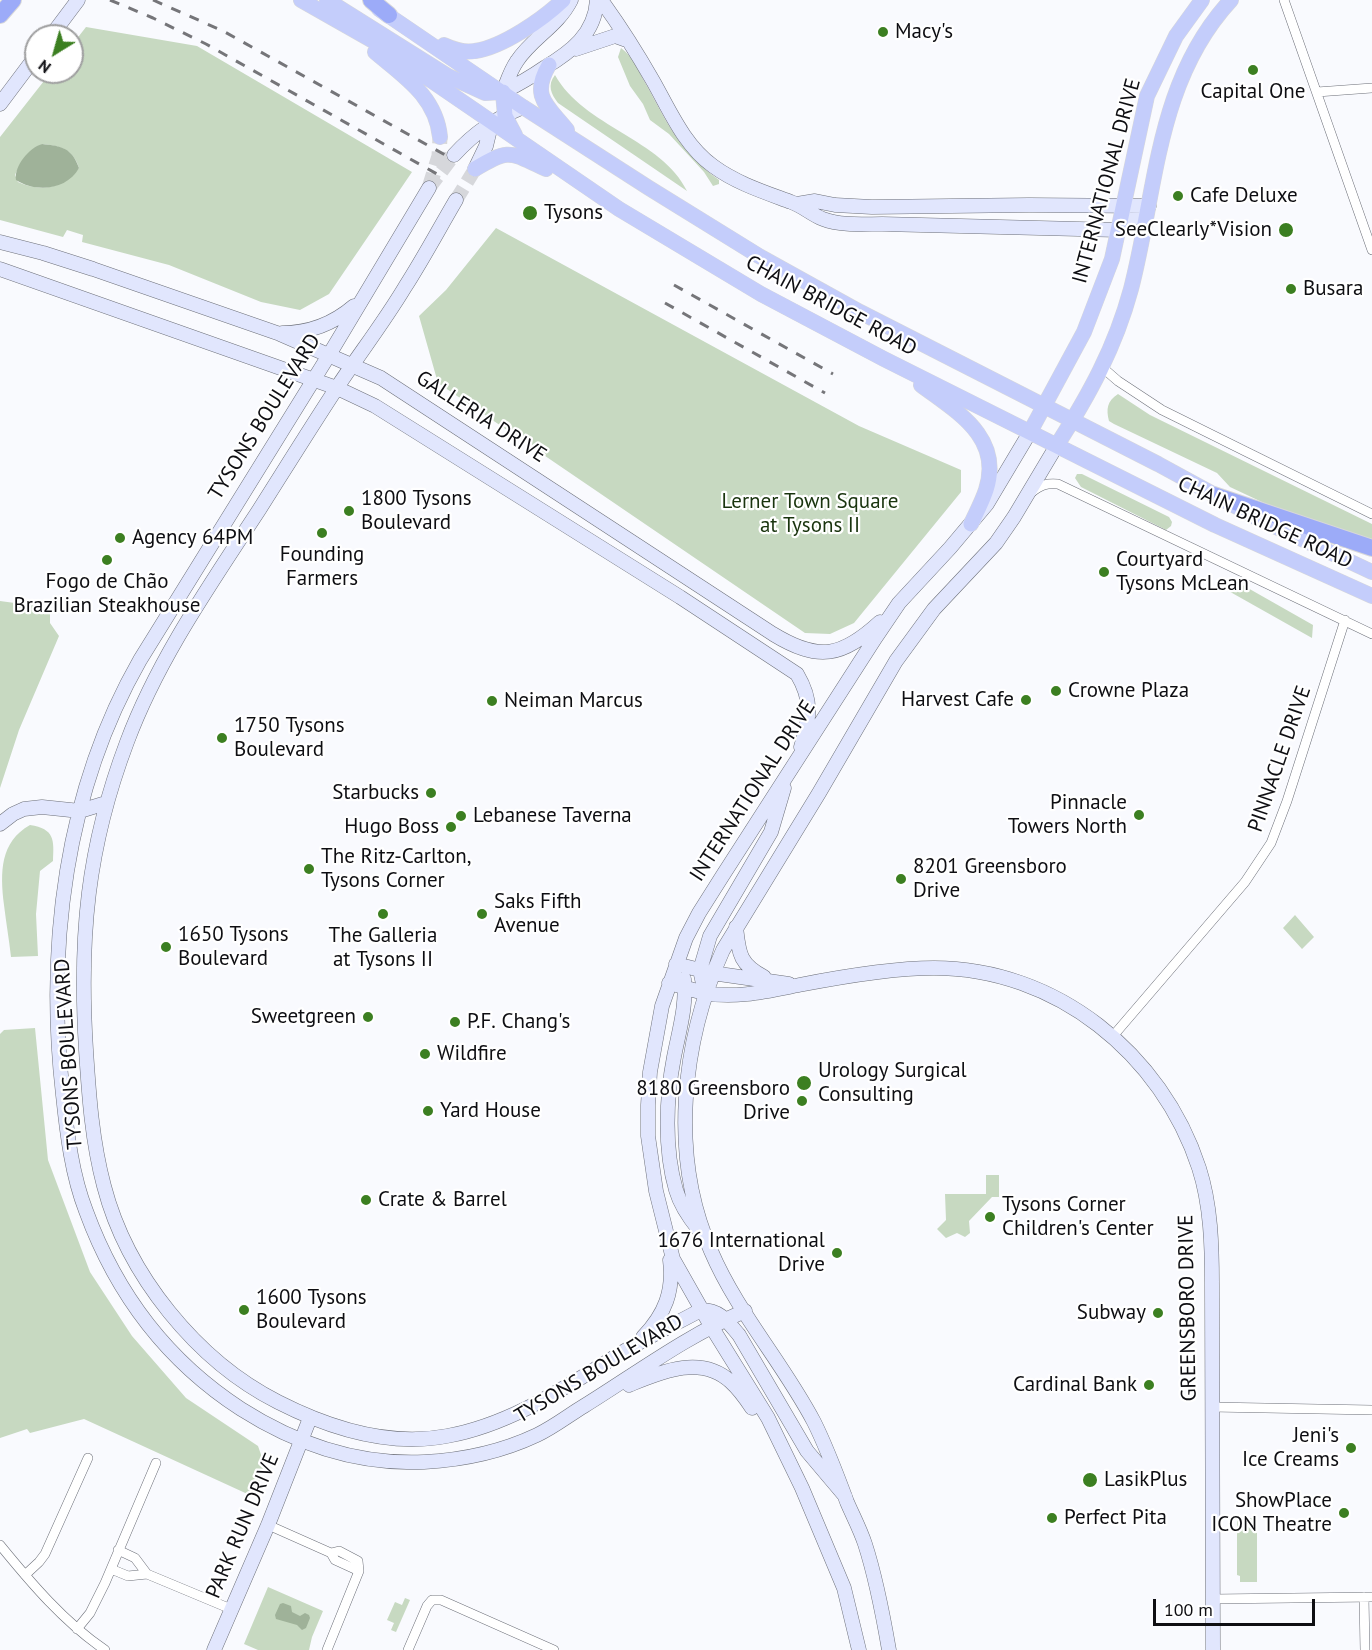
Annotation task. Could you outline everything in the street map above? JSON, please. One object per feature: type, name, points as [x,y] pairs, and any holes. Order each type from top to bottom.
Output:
[{"type":"highway","points":[[0,15],[13,0]]},
{"type":"highway","points":[[371,0],[389,15]]},
{"type":"highway","points":[[1214,495],[1372,548]]},
{"type":"main road","name":"CHAIN BRIDGE ROAD","points":[[301,0],[375,42],[498,118],[518,139],[619,209],[761,294],[884,359],[1215,525],[1372,597]]},
{"type":"main road","points":[[327,0],[448,76],[485,93],[503,93],[498,118]]},
{"type":"main road","name":"CHAIN BRIDGE ROAD","points":[[365,0],[523,107],[759,256],[860,312],[1158,464],[1257,518],[1372,572]]},
{"type":"main road","points":[[413,31],[460,52],[476,51],[496,45],[528,26],[563,0]]},
{"type":"main road","name":"INTERNATIONAL DRIVE","points":[[1030,432],[1072,356],[1097,303],[1112,259],[1147,96],[1176,36],[1202,0]]},
{"type":"main road","name":"INTERNATIONAL DRIVE","points":[[1057,446],[1103,368],[1121,322],[1131,289],[1166,120],[1178,86],[1208,28],[1231,0]]},
{"type":"main road","points":[[336,19],[419,89],[434,112],[440,136]]},
{"type":"main road","points":[[549,65],[540,80],[546,106],[577,141]]},
{"type":"main road","points":[[471,70],[480,82],[498,118]]},
{"type":"main road","points":[[475,169],[505,154],[520,155],[619,209]]},
{"type":"main road","points":[[884,359],[948,405],[980,434],[989,459],[989,470],[986,489],[971,524]]},
{"type":"street","points":[[60,24],[78,0]]},
{"type":"street","points":[[503,93],[517,61],[554,25],[566,11],[571,0]]},
{"type":"street","points":[[599,0],[629,41],[680,130],[697,152],[711,165],[726,174],[759,191],[797,204],[823,219],[956,227],[1118,230],[1149,206]]},
{"type":"street","points":[[571,51],[591,26],[599,0]]},
{"type":"street","points":[[1284,0],[1372,250]]},
{"type":"street","points":[[503,93],[571,51],[615,36],[629,41]]},
{"type":"street","points":[[0,104],[24,72]]},
{"type":"street","points":[[1317,92],[1372,88]]},
{"type":"street","points":[[453,155],[498,118],[523,107]]},
{"type":"street","points":[[475,169],[498,118]]},
{"type":"street","name":"TYSONS BOULEVARD","points":[[429,188],[329,355],[190,576],[123,690],[91,767],[65,882],[58,955],[60,1065],[64,1107],[69,1142],[84,1207],[107,1260],[141,1315],[159,1339],[203,1381],[226,1399],[301,1442],[342,1455],[388,1462],[423,1462],[468,1458],[489,1453],[538,1435],[711,1326],[745,1311]]},
{"type":"street","name":"TYSONS BOULEVARD","points":[[456,200],[405,288],[337,388],[176,642],[143,703],[127,742],[106,803],[88,890],[83,952],[83,998],[93,1139],[105,1191],[122,1234],[146,1279],[167,1311],[194,1341],[258,1392],[310,1418],[363,1433],[403,1439],[446,1437],[509,1418],[701,1310]]},
{"type":"street","points":[[797,204],[815,201],[872,207],[1149,206]]},
{"type":"street","name":"GALLERIA DRIVE","points":[[0,242],[93,269],[280,333],[353,364],[389,384],[802,650],[827,652],[848,647],[859,641],[899,603]]},
{"type":"street","points":[[0,269],[337,388],[385,412],[680,597],[797,674],[804,685],[809,713],[797,763]]},
{"type":"street","points":[[280,333],[308,331],[325,325],[340,317],[364,297]]},
{"type":"street","points":[[1103,368],[1162,410],[1372,514]]},
{"type":"street","name":"INTERNATIONAL DRIVE","points":[[859,1650],[844,1588],[812,1508],[768,1418],[701,1310],[673,1259],[656,1191],[649,1145],[648,1105],[654,1041],[669,983],[699,913],[899,603],[987,504],[1030,432]]},
{"type":"street","name":"INTERNATIONAL DRIVE","points":[[889,1650],[865,1543],[815,1424],[723,1275],[706,1240],[698,1214],[686,1140],[686,1109],[692,1048],[697,1019],[705,993],[706,972],[723,950],[819,793],[901,653],[934,609],[996,543],[1057,446]]},
{"type":"street","points":[[1028,495],[1040,485],[1058,484],[1372,634]]},
{"type":"street","name":"PINNACLE DRIVE","points":[[1113,1036],[1245,882],[1271,843],[1287,801],[1345,620]]},
{"type":"street","points":[[706,972],[702,957],[710,936],[771,832],[787,778]]},
{"type":"street","points":[[0,824],[13,814],[35,807],[80,811],[106,803]]},
{"type":"street","points":[[80,811],[98,835]]},
{"type":"street","points":[[736,927],[744,963],[752,971],[771,981]]},
{"type":"street","points":[[676,964],[683,978],[684,987],[682,1013],[668,1089],[668,1137],[676,1191],[691,1220],[706,1240]]},
{"type":"street","name":"GREENSBORO DRIVE","points":[[676,964],[706,972],[800,985]]},
{"type":"street","name":"GREENSBORO DRIVE","points":[[669,983],[705,993],[767,992],[897,970],[934,968],[971,971],[1003,978],[1049,994],[1090,1018],[1133,1055],[1166,1097],[1190,1142],[1206,1196],[1212,1285],[1213,1650]]},
{"type":"street","points":[[622,1353],[652,1328],[668,1300],[672,1281],[668,1243]]},
{"type":"street","points":[[701,1310],[713,1310],[725,1320],[745,1345],[807,1450],[845,1496]]},
{"type":"street","points":[[596,1398],[661,1372],[689,1366],[720,1373],[730,1381],[785,1452]]},
{"type":"street","points":[[1212,1407],[1372,1410]]},
{"type":"street","name":"PARK RUN DRIVE","points":[[214,1650],[268,1525],[310,1418]]},
{"type":"street","points":[[25,1575],[45,1554],[88,1458]]},
{"type":"street","points":[[77,1629],[90,1613],[111,1569],[156,1463]]},
{"type":"street","points":[[268,1525],[331,1553],[339,1551],[358,1561],[359,1571],[327,1650]]},
{"type":"street","points":[[0,1545],[25,1575],[77,1629],[105,1650]]},
{"type":"street","points":[[118,1550],[135,1558],[147,1574]]},
{"type":"street","points":[[111,1569],[128,1576],[147,1574],[231,1610]]},
{"type":"street","points":[[1213,1599],[1368,1597],[1365,1650]]},
{"type":"street","points":[[408,1650],[427,1606],[432,1600],[441,1600],[554,1650]]},
{"type":"green space","points":[[86,27],[197,46],[412,172],[329,294],[300,310],[261,302],[169,265],[82,242],[83,235],[67,230],[63,237],[0,220],[0,137],[42,84],[84,84],[84,30]],"holes":[[[42,144],[60,147],[70,153],[79,168],[73,175],[59,184],[44,188],[18,182],[15,175],[17,170],[30,154]]]},
{"type":"green space","points":[[621,48],[633,61],[677,138],[694,159],[719,180],[719,184],[713,186],[704,172],[669,134],[650,120],[643,104],[630,86],[618,57]]},
{"type":"green space","points":[[555,75],[568,93],[584,108],[660,158],[675,173],[687,191],[558,103],[551,89],[551,82]]},
{"type":"green space","name":"Lerner Town Square at Tysons II","points":[[496,228],[859,426],[961,470],[961,492],[854,623],[830,634],[805,633],[438,383],[419,316],[446,290]]},
{"type":"green space","points":[[1118,394],[1150,415],[1372,524],[1372,543],[1281,511],[1230,487],[1217,473],[1114,424],[1109,421],[1108,409],[1112,399]]},
{"type":"green space","points":[[1077,474],[1082,474],[1169,517],[1172,522],[1171,526],[1166,530],[1081,487],[1075,478]]},
{"type":"green space","points":[[1239,583],[1313,625],[1312,638],[1225,589],[1228,585]]},
{"type":"green space","points":[[0,601],[44,607],[50,611],[50,623],[59,636],[19,730],[0,788]]},
{"type":"green space","points":[[30,825],[49,833],[53,841],[53,861],[40,871],[36,914],[38,956],[11,957],[2,881],[4,859],[13,840]]},
{"type":"green space","points":[[1295,915],[1314,937],[1302,949],[1283,928]]},
{"type":"green space","points":[[35,1028],[48,1160],[90,1272],[132,1336],[186,1398],[258,1446],[265,1466],[254,1497],[84,1419],[30,1433],[27,1429],[0,1438],[0,1034],[4,1030]]},
{"type":"green space","points":[[986,1175],[999,1175],[999,1197],[992,1197],[969,1221],[970,1233],[965,1237],[957,1233],[946,1238],[937,1229],[946,1220],[945,1194],[986,1194]]},
{"type":"green space","points":[[1237,1518],[1257,1518],[1257,1582],[1240,1582],[1240,1576],[1237,1575]]},
{"type":"green space","points":[[268,1587],[323,1611],[309,1650],[258,1650],[244,1644]]},
{"type":"green space","points":[[405,1598],[410,1600],[396,1632],[391,1630],[394,1623],[387,1620],[395,1602],[402,1605]]},
{"type":"shaded area","points":[[42,144],[61,147],[73,156],[79,168],[67,181],[42,188],[16,180],[17,169],[23,158],[32,149]]},
{"type":"shaded area","points":[[280,1604],[291,1606],[292,1612],[300,1616],[305,1613],[309,1615],[306,1628],[302,1630],[297,1625],[276,1619],[275,1615]]},
{"type":"tunnel","points":[[429,188],[439,156],[440,137]]},
{"type":"tunnel","points":[[429,188],[454,155]]},
{"type":"tunnel","points":[[456,200],[475,169]]},
{"type":"railway","points":[[110,0],[206,44],[437,174]]},
{"type":"railway","points":[[153,0],[223,31],[447,156]]},
{"type":"railway","points":[[674,285],[833,374]]},
{"type":"railway","points":[[665,303],[825,393]]},
{"type":"place","name":"Macy's","points":[[883,32]]},
{"type":"place","name":"Capital One","points":[[1253,70]]},
{"type":"place","name":"Cafe Deluxe","points":[[1178,196]]},
{"type":"place","name":"Tysons","points":[[530,213]]},
{"type":"place","name":"SeeClearly*Vision","points":[[1286,230]]},
{"type":"place","name":"Busara","points":[[1291,289]]},
{"type":"place","name":"1800 Tysons Boulevard","points":[[349,511]]},
{"type":"place","name":"Founding Farmers","points":[[322,533]]},
{"type":"place","name":"Agency 64PM","points":[[120,538]]},
{"type":"place","name":"Fogo de Chão Brazilian Steakhouse","points":[[107,560]]},
{"type":"place","name":"Courtyard Tysons McLean","points":[[1104,572]]},
{"type":"place","name":"Crowne Plaza","points":[[1056,691]]},
{"type":"place","name":"Harvest Cafe","points":[[1026,700]]},
{"type":"place","name":"Neiman Marcus","points":[[492,701]]},
{"type":"place","name":"1750 Tysons Boulevard","points":[[222,738]]},
{"type":"place","name":"Starbucks","points":[[431,793]]},
{"type":"place","name":"Pinnacle Towers North","points":[[1139,815]]},
{"type":"place","name":"Lebanese Taverna","points":[[461,816]]},
{"type":"place","name":"Hugo Boss","points":[[451,827]]},
{"type":"place","name":"The Ritz-Carlton, Tysons Corner","points":[[309,869]]},
{"type":"place","name":"8201 Greensboro Drive","points":[[901,879]]},
{"type":"place","name":"The Galleria at Tysons II","points":[[383,914]]},
{"type":"place","name":"Saks Fifth Avenue","points":[[482,914]]},
{"type":"place","name":"1650 Tysons Boulevard","points":[[166,947]]},
{"type":"place","name":"Sweetgreen","points":[[368,1017]]},
{"type":"place","name":"P.F. Chang's","points":[[455,1022]]},
{"type":"place","name":"Wildfire","points":[[425,1054]]},
{"type":"place","name":"Urology Surgical Consulting","points":[[804,1083]]},
{"type":"place","name":"8180 Greensboro Drive","points":[[802,1101]]},
{"type":"place","name":"Yard House","points":[[428,1111]]},
{"type":"place","name":"Crate & Barrel","points":[[366,1200]]},
{"type":"place","name":"Tysons Corner Children's Center","points":[[990,1217]]},
{"type":"place","name":"1676 International Drive","points":[[837,1253]]},
{"type":"place","name":"1600 Tysons Boulevard","points":[[244,1310]]},
{"type":"place","name":"Subway","points":[[1158,1313]]},
{"type":"place","name":"Cardinal Bank","points":[[1149,1385]]},
{"type":"place","name":"Jeni's Ice Creams","points":[[1351,1448]]},
{"type":"place","name":"LasikPlus","points":[[1090,1480]]},
{"type":"place","name":"ShowPlace ICON Theatre","points":[[1344,1513]]},
{"type":"place","name":"Perfect Pita","points":[[1052,1518]]}]
